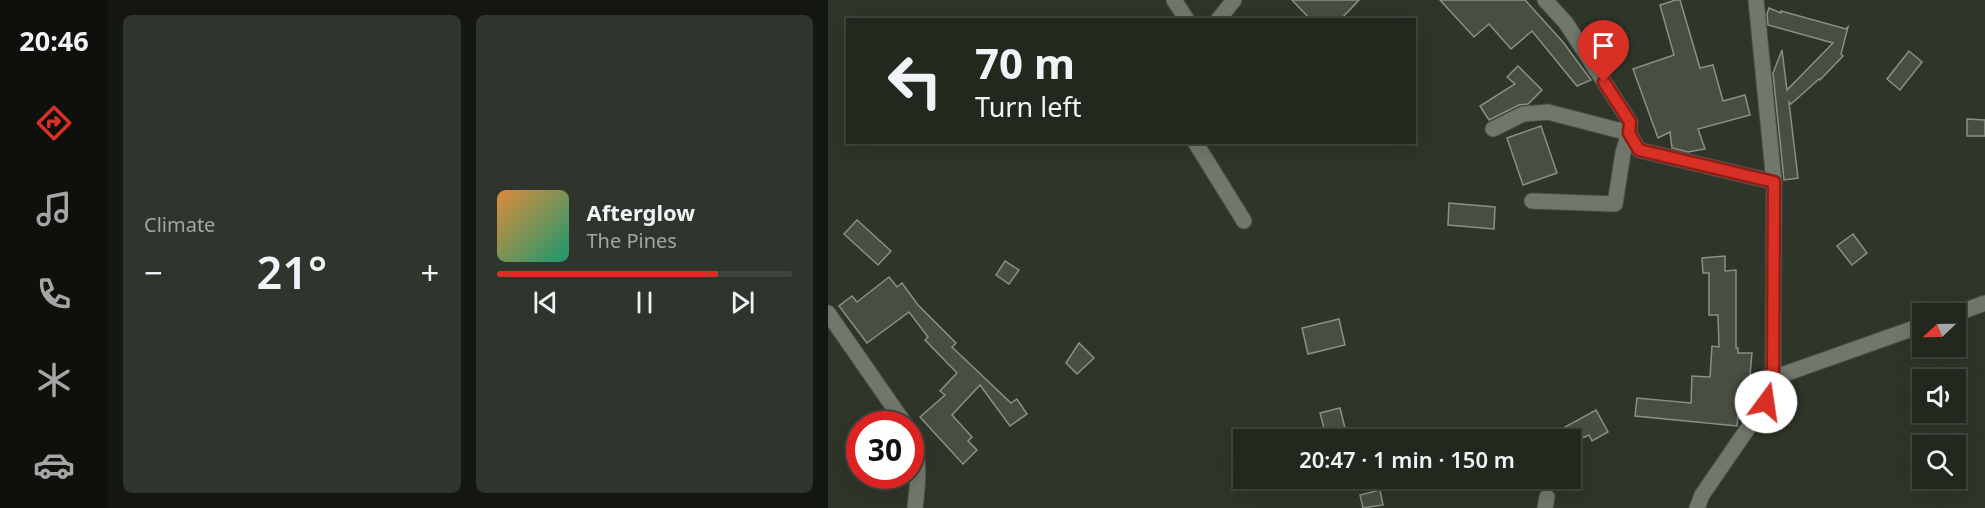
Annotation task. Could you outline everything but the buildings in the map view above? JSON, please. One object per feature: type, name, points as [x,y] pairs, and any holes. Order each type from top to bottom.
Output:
[{"type":"street","points":[[1174,0],[1186,18]]},
{"type":"street","points":[[1220,18],[1234,0]]},
{"type":"street","points":[[1532,201],[1615,204],[1630,122],[1566,23],[1545,0]]},
{"type":"street","points":[[1697,508],[1702,495],[1766,402],[1773,378],[1774,182],[1756,0]]},
{"type":"street","points":[[1493,129],[1523,114],[1548,112],[1629,133],[1639,150],[1774,182]]},
{"type":"street","points":[[1196,144],[1244,221]]},
{"type":"street","points":[[1966,310],[1985,303]]},
{"type":"street","points":[[828,313],[896,411]]},
{"type":"street","points":[[1773,378],[1912,329]]},
{"type":"street","points":[[915,508],[917,489]]},
{"type":"route","points":[[1604,82],[1630,122],[1629,133],[1639,150],[1774,182],[1773,378],[1766,402]]}]
